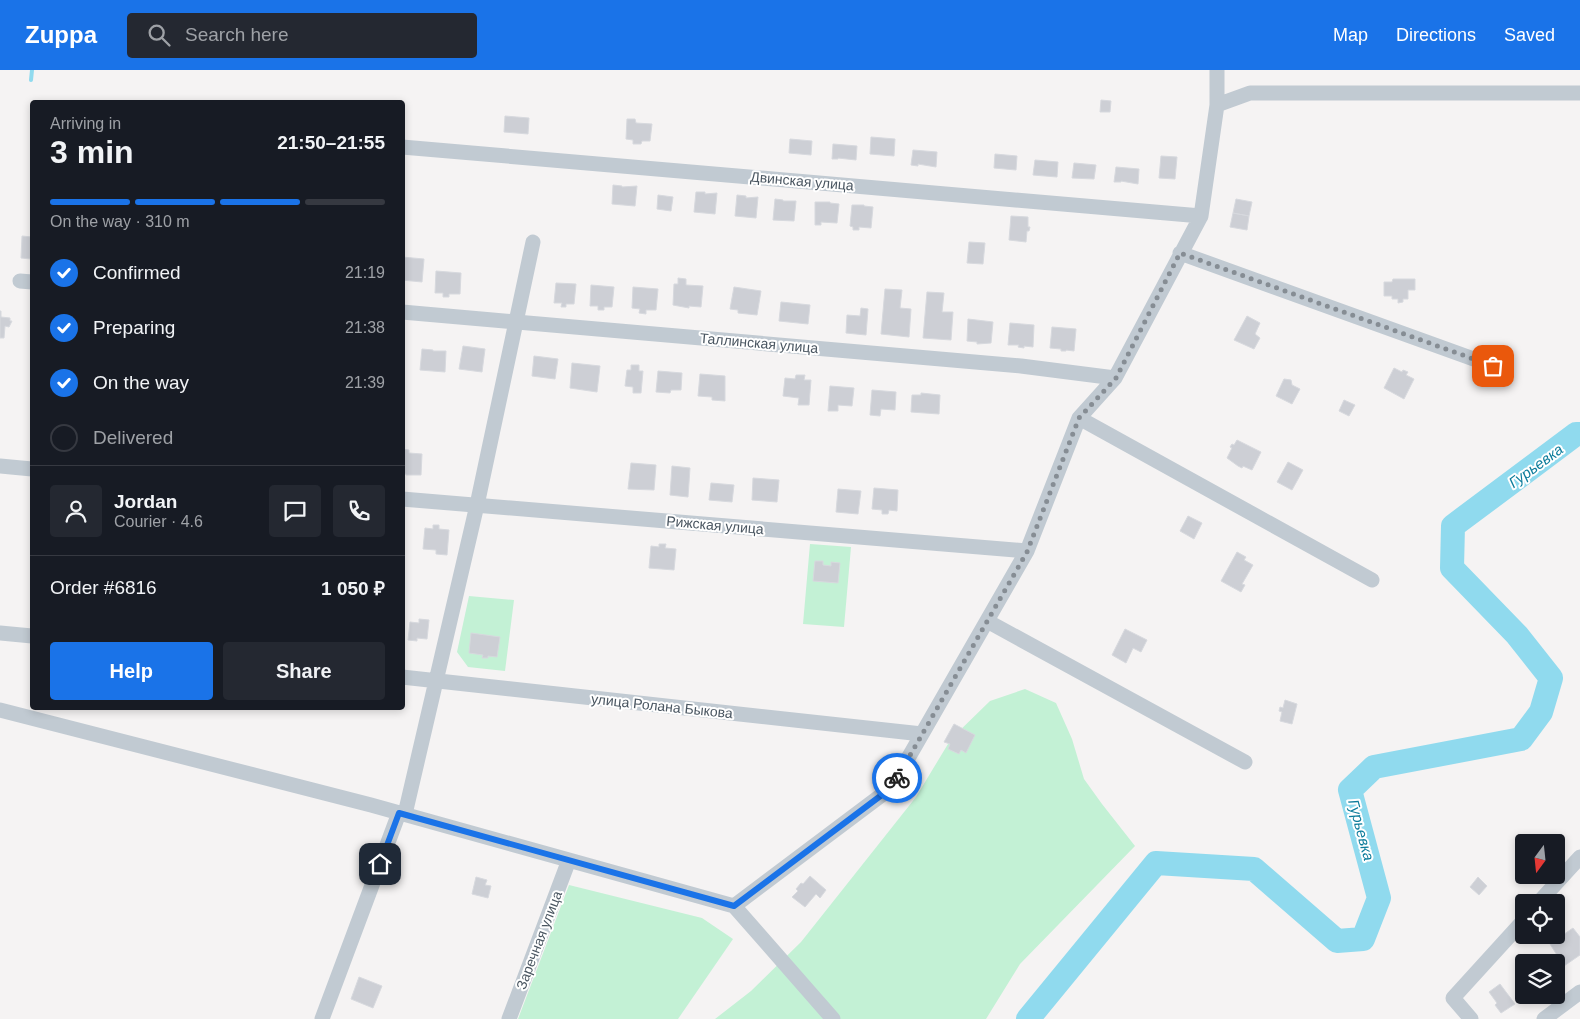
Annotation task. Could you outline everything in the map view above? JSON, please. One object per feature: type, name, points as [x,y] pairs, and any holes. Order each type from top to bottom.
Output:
[{"type":"street","points":[[734,906],[891,788],[1027,552],[1079,418],[1116,378],[1200,216],[1216,105],[1217,70]]},
{"type":"street","points":[[1216,105],[1250,93],[1580,93]]},
{"type":"street","name":"Двинская улица","points":[[405,147],[1200,216]]},
{"type":"street","points":[[322,1019],[402,814],[436,681],[477,505],[533,242]]},
{"type":"street","points":[[1180,253],[1493,366]]},
{"type":"street","name":"Таллинская улица","points":[[405,312],[1021,366],[1116,378]]},
{"type":"street","points":[[1079,418],[1372,580]]},
{"type":"street","points":[[0,466],[30,469]]},
{"type":"street","name":"Рижская улица","points":[[405,499],[1027,552]]},
{"type":"street","points":[[987,621],[1244,762]]},
{"type":"street","points":[[0,633],[30,636]]},
{"type":"street","name":"улица Ролана Быкова","points":[[405,677],[922,734]]},
{"type":"street","points":[[0,710],[402,814],[734,906],[833,1019]]},
{"type":"street","points":[[1546,894],[1580,857]]},
{"type":"street","name":"Заречная улица","points":[[509,1019],[568,860]]},
{"type":"street","points":[[1471,1019],[1453,998],[1515,930]]},
{"type":"street","points":[[1544,1019],[1580,992]]},
{"type":"green space","points":[[810,544],[851,547],[844,627],[803,624]]},
{"type":"green space","points":[[469,596],[514,600],[505,671],[468,667],[457,652]]},
{"type":"green space","points":[[1025,689],[1056,703],[1072,739],[1084,779],[1135,846],[1020,964],[986,1019],[715,1019],[751,991],[801,942],[916,797],[951,739],[990,701]]},
{"type":"green space","points":[[569,885],[702,918],[733,939],[678,1019],[518,1019]]},
{"type":"building","points":[[1101,100],[1111,101],[1110,112],[1100,112]]},
{"type":"building","points":[[505,116],[529,118],[528,134],[504,132]]},
{"type":"building","points":[[627,119],[635,119],[636,123],[652,124],[650,141],[633,144],[633,140],[626,139]]},
{"type":"building","points":[[871,137],[895,139],[894,156],[870,154]]},
{"type":"building","points":[[790,139],[812,141],[811,155],[789,153]]},
{"type":"building","points":[[833,144],[857,146],[856,160],[832,159]]},
{"type":"building","points":[[913,150],[937,152],[936,167],[918,164],[918,166],[911,165]]},
{"type":"building","points":[[995,154],[1017,156],[1016,170],[994,168]]},
{"type":"building","points":[[1161,156],[1177,157],[1175,179],[1159,178]]},
{"type":"building","points":[[1035,160],[1058,162],[1057,177],[1033,175]]},
{"type":"building","points":[[1074,163],[1096,165],[1094,179],[1072,178]]},
{"type":"building","points":[[1116,167],[1139,169],[1138,184],[1121,181],[1114,182]]},
{"type":"building","points":[[613,185],[622,187],[637,186],[635,206],[612,204]]},
{"type":"building","points":[[696,192],[705,192],[705,194],[717,193],[715,214],[694,212]]},
{"type":"building","points":[[658,195],[673,197],[671,211],[657,209]]},
{"type":"building","points":[[737,195],[746,196],[746,198],[758,197],[756,218],[735,216]]},
{"type":"building","points":[[775,199],[796,201],[794,221],[773,220]]},
{"type":"building","points":[[1236,199],[1252,202],[1249,216],[1233,213]]},
{"type":"building","points":[[815,202],[839,204],[837,223],[821,222],[821,225],[815,225]]},
{"type":"building","points":[[852,205],[873,207],[871,228],[859,227],[859,230],[853,230],[853,227],[850,226]]},
{"type":"building","points":[[1233,213],[1249,216],[1247,230],[1230,227]]},
{"type":"building","points":[[1011,216],[1028,217],[1028,227],[1030,227],[1029,231],[1027,231],[1026,242],[1009,240]]},
{"type":"building","points":[[22,236],[30,237],[30,259],[21,258]]},
{"type":"building","points":[[969,242],[985,243],[983,264],[967,263]]},
{"type":"building","points":[[405,257],[424,259],[422,282],[405,280]]},
{"type":"building","points":[[436,271],[461,273],[460,294],[449,294],[449,297],[443,297],[443,293],[435,293]]},
{"type":"building","points":[[678,278],[686,279],[686,285],[703,286],[701,307],[689,306],[689,308],[673,305],[674,284],[678,284]]},
{"type":"building","points":[[1393,279],[1415,279],[1415,290],[1408,290],[1408,299],[1403,299],[1403,302],[1398,303],[1398,299],[1392,299],[1392,296],[1384,296],[1384,282],[1392,282]]},
{"type":"building","points":[[556,283],[576,284],[574,304],[566,304],[566,307],[561,307],[562,303],[554,303]]},
{"type":"building","points":[[591,285],[614,287],[612,307],[604,307],[604,310],[598,310],[598,306],[590,306]]},
{"type":"building","points":[[633,287],[658,289],[656,310],[646,310],[646,314],[639,313],[640,309],[632,308]]},
{"type":"building","points":[[734,287],[761,291],[757,315],[738,313],[738,310],[730,309]]},
{"type":"building","points":[[885,289],[902,290],[900,308],[911,309],[909,337],[881,334]]},
{"type":"building","points":[[927,292],[944,293],[942,312],[953,312],[951,340],[923,338]]},
{"type":"building","points":[[781,302],[810,305],[808,324],[779,321]]},
{"type":"building","points":[[861,308],[868,309],[866,335],[846,333],[847,315],[860,316]]},
{"type":"building","points":[[0,311],[1,317],[10,318],[10,321],[12,321],[9,327],[5,326],[4,338],[0,338]]},
{"type":"building","points":[[1247,316],[1260,323],[1255,334],[1260,338],[1254,349],[1234,340]]},
{"type":"building","points":[[968,319],[993,322],[991,343],[977,344],[977,342],[967,341]]},
{"type":"building","points":[[1010,323],[1034,325],[1033,347],[1024,346],[1024,348],[1018,347],[1019,345],[1008,345]]},
{"type":"building","points":[[1052,327],[1076,329],[1074,351],[1061,351],[1061,349],[1050,348]]},
{"type":"building","points":[[463,346],[485,349],[482,372],[459,369]]},
{"type":"building","points":[[422,349],[446,351],[445,372],[420,370]]},
{"type":"building","points":[[534,356],[558,359],[555,379],[532,376]]},
{"type":"building","points":[[572,363],[600,366],[597,392],[570,388]]},
{"type":"building","points":[[631,365],[639,365],[639,371],[643,371],[641,393],[633,393],[633,387],[625,386],[627,370],[631,370]]},
{"type":"building","points":[[1394,368],[1402,372],[1403,370],[1408,372],[1406,375],[1414,379],[1404,399],[1384,388]]},
{"type":"building","points":[[658,371],[682,373],[681,390],[671,390],[670,393],[656,392]]},
{"type":"building","points":[[700,374],[725,376],[725,401],[712,400],[712,397],[698,396]]},
{"type":"building","points":[[796,375],[805,375],[804,380],[811,380],[809,405],[798,405],[799,398],[783,396],[785,378],[795,379]]},
{"type":"building","points":[[1284,379],[1291,380],[1292,385],[1300,389],[1292,404],[1276,396]]},
{"type":"building","points":[[830,386],[854,388],[852,406],[838,405],[838,411],[828,411]]},
{"type":"building","points":[[872,390],[896,392],[895,410],[881,409],[880,416],[870,415]]},
{"type":"building","points":[[921,393],[940,395],[939,414],[911,412],[912,395],[921,395]]},
{"type":"building","points":[[1344,400],[1355,405],[1349,416],[1339,411]]},
{"type":"building","points":[[1237,440],[1261,452],[1252,470],[1243,466],[1242,468],[1227,458],[1232,448],[1230,447]]},
{"type":"building","points":[[405,449],[409,450],[409,453],[422,454],[421,475],[406,474]]},
{"type":"building","points":[[1288,462],[1303,470],[1292,490],[1277,482]]},
{"type":"building","points":[[631,463],[656,465],[654,490],[628,489]]},
{"type":"building","points":[[672,466],[690,468],[688,497],[670,495]]},
{"type":"building","points":[[753,478],[779,480],[777,502],[752,500]]},
{"type":"building","points":[[711,483],[734,485],[732,502],[709,500]]},
{"type":"building","points":[[874,488],[898,490],[897,511],[889,510],[888,514],[882,514],[882,510],[872,509]]},
{"type":"building","points":[[838,489],[861,491],[858,514],[836,512]]},
{"type":"building","points":[[1188,516],[1202,523],[1194,539],[1180,531]]},
{"type":"building","points":[[433,525],[439,525],[439,529],[449,530],[447,555],[436,554],[436,550],[423,549],[425,528],[433,529]]},
{"type":"building","points":[[659,544],[666,544],[665,548],[676,549],[674,570],[649,568],[651,546],[659,547]]},
{"type":"building","points":[[1237,552],[1246,557],[1244,560],[1253,565],[1242,584],[1245,585],[1241,592],[1221,581]]},
{"type":"building","points":[[815,561],[823,561],[823,565],[831,566],[831,562],[840,563],[838,583],[813,581]]},
{"type":"building","points":[[419,619],[429,620],[427,639],[417,638],[417,641],[408,640],[410,622],[419,623]]},
{"type":"building","points":[[1125,629],[1147,640],[1141,652],[1133,648],[1126,663],[1112,655]]},
{"type":"building","points":[[471,633],[500,637],[497,657],[488,656],[488,658],[482,658],[483,655],[469,653]]},
{"type":"building","points":[[1285,700],[1297,704],[1292,724],[1280,721],[1282,712],[1279,711],[1280,707],[1283,708]]},
{"type":"building","points":[[954,724],[975,735],[966,753],[961,750],[959,754],[948,749],[950,744],[944,742]]},
{"type":"building","points":[[810,876],[826,890],[820,898],[816,894],[805,907],[792,897],[798,891],[796,889],[801,883],[803,884]]},
{"type":"building","points":[[476,877],[487,880],[485,885],[491,886],[488,898],[472,894]]},
{"type":"building","points":[[1478,877],[1487,886],[1479,895],[1470,887]]},
{"type":"building","points":[[1573,928],[1580,937],[1580,955],[1565,965],[1565,954],[1556,954],[1550,944],[1565,944],[1565,934]]},
{"type":"building","points":[[359,977],[382,986],[373,1008],[351,999]]},
{"type":"building","points":[[1500,984],[1515,1004],[1501,1013],[1489,992]]},
{"type":"waterway","points":[[31,80],[32,70]]},
{"type":"waterway","name":"Гурьевка","points":[[1028,1019],[1156,863],[1254,869],[1337,941],[1363,939],[1379,898],[1350,790],[1374,767],[1521,739],[1541,712],[1551,678],[1517,635],[1452,568],[1453,526],[1576,434],[1580,434]]},
{"type":"way so far","points":[[897,778],[1027,552],[1079,418],[1116,378],[1180,253],[1493,366]]},
{"type":"route","points":[[380,864],[399,813],[734,906],[891,788],[897,778]]}]
